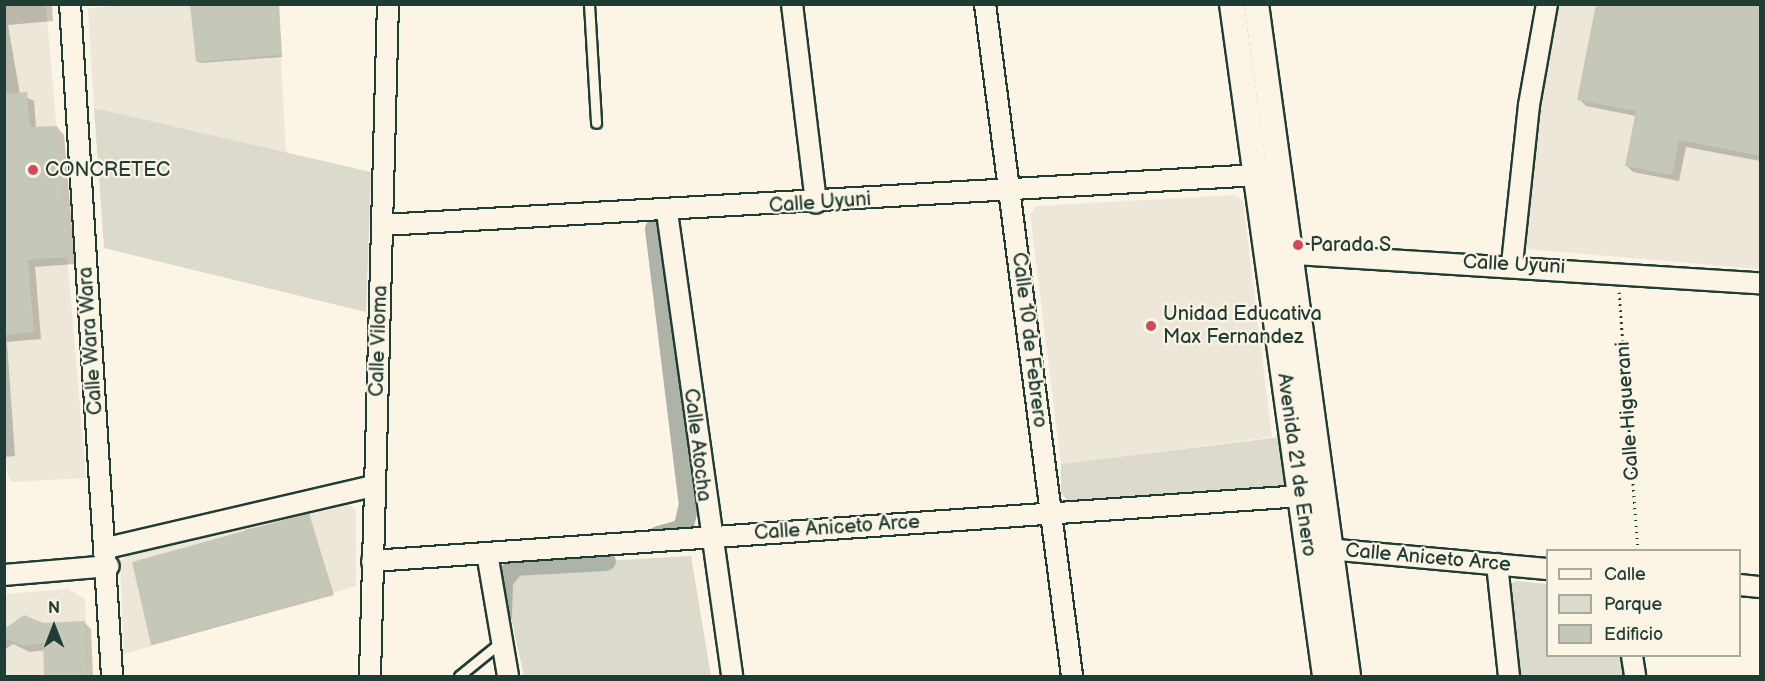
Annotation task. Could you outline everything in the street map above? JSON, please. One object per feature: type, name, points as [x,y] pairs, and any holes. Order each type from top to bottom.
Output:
[{"type":"street","name":"Calle Wara Wara","points":[[70,4],[108,557],[112,676]]},
{"type":"street","name":"Calle Viloma","points":[[370,676],[373,486],[383,225],[388,4]]},
{"type":"street","points":[[792,4],[816,203]]},
{"type":"street","name":"Calle 10 de Febrero","points":[[985,4],[1072,676]]},
{"type":"street","name":"Avenida 21 de Enero","points":[[1232,4],[1301,496],[1320,548],[1348,676]]},
{"type":"street","name":"Avenida 21 de Enero","points":[[1256,4],[1290,254],[1320,548],[1325,676]]},
{"type":"street","points":[[1512,264],[1529,105],[1547,4]]},
{"type":"street","name":"Calle Uyuni","points":[[383,225],[667,212],[1257,175]]},
{"type":"street","name":"Calle Atocha","points":[[667,212],[709,537],[732,676]]},
{"type":"street","name":"Calle Uyuni","points":[[1266,252],[1512,264],[1761,283]]},
{"type":"street","points":[[4,575],[108,557],[373,486]]},
{"type":"street","name":"Calle Aniceto Arce","points":[[372,561],[1301,496]]},
{"type":"street","name":"Calle Aniceto Arce","points":[[1320,548],[1546,569]]},
{"type":"street","points":[[487,553],[508,676]]},
{"type":"street","points":[[1497,564],[1509,676]]},
{"type":"street","points":[[1741,585],[1761,587]]},
{"type":"street","points":[[1632,657],[1635,676]]},
{"type":"lane","points":[[589,4],[596,123]]},
{"type":"lane","points":[[459,676],[501,642]]},
{"type":"path","name":"Calle Higuerani","points":[[1617,272],[1638,549]]},
{"type":"shaded area","points":[[144,4],[278,5],[286,153],[94,108],[88,8]]},
{"type":"shaded area","points":[[5,5],[46,5],[86,478],[11,482],[5,467]]},
{"type":"shaded area","points":[[1558,5],[1760,5],[1760,269],[1526,249],[1538,113]]},
{"type":"shaded area","name":"Unidad Educativa Max Fernandez","points":[[1235,195],[1243,201],[1272,437],[1061,464],[1030,214],[1037,206]]},
{"type":"shaded area","points":[[346,500],[356,511],[356,586],[124,654],[120,562],[132,550]]},
{"type":"shaded area","points":[[68,589],[85,599],[88,676],[5,676],[5,594]]},
{"type":"green space","points":[[94,108],[371,172],[366,312],[104,248]]},
{"type":"green space","points":[[1281,437],[1286,483],[1280,487],[1069,503],[1061,492],[1061,464]]},
{"type":"green space","points":[[691,556],[711,676],[524,676],[503,581],[515,566]]},
{"type":"green space","points":[[1516,581],[1546,584],[1546,657],[1621,657],[1623,676],[1519,676],[1507,586]]},
{"type":"building","points":[[190,4],[278,4],[281,55],[196,62]]},
{"type":"building","points":[[1596,4],[1761,4],[1761,156],[1679,140],[1672,175],[1625,166],[1636,111],[1577,100]]},
{"type":"building","points":[[27,92],[30,127],[57,126],[68,257],[28,260],[34,332],[4,335],[4,94]]},
{"type":"building","points":[[309,513],[333,593],[151,645],[132,562]]},
{"type":"building","points":[[24,615],[43,623],[85,621],[88,676],[44,676],[43,643],[23,646],[4,638],[4,629]]},
{"type":"waterway","points":[[655,229],[689,504],[683,529],[658,536]]},
{"type":"waterway","points":[[502,615],[503,581],[515,566],[606,561]]},
{"type":"place","name":"CONCRETEC","points":[[33,170]]},
{"type":"place","name":"Parada S","points":[[1298,245]]},
{"type":"place","name":"Unidad Educativa Max Fernandez","points":[[1151,326]]}]
